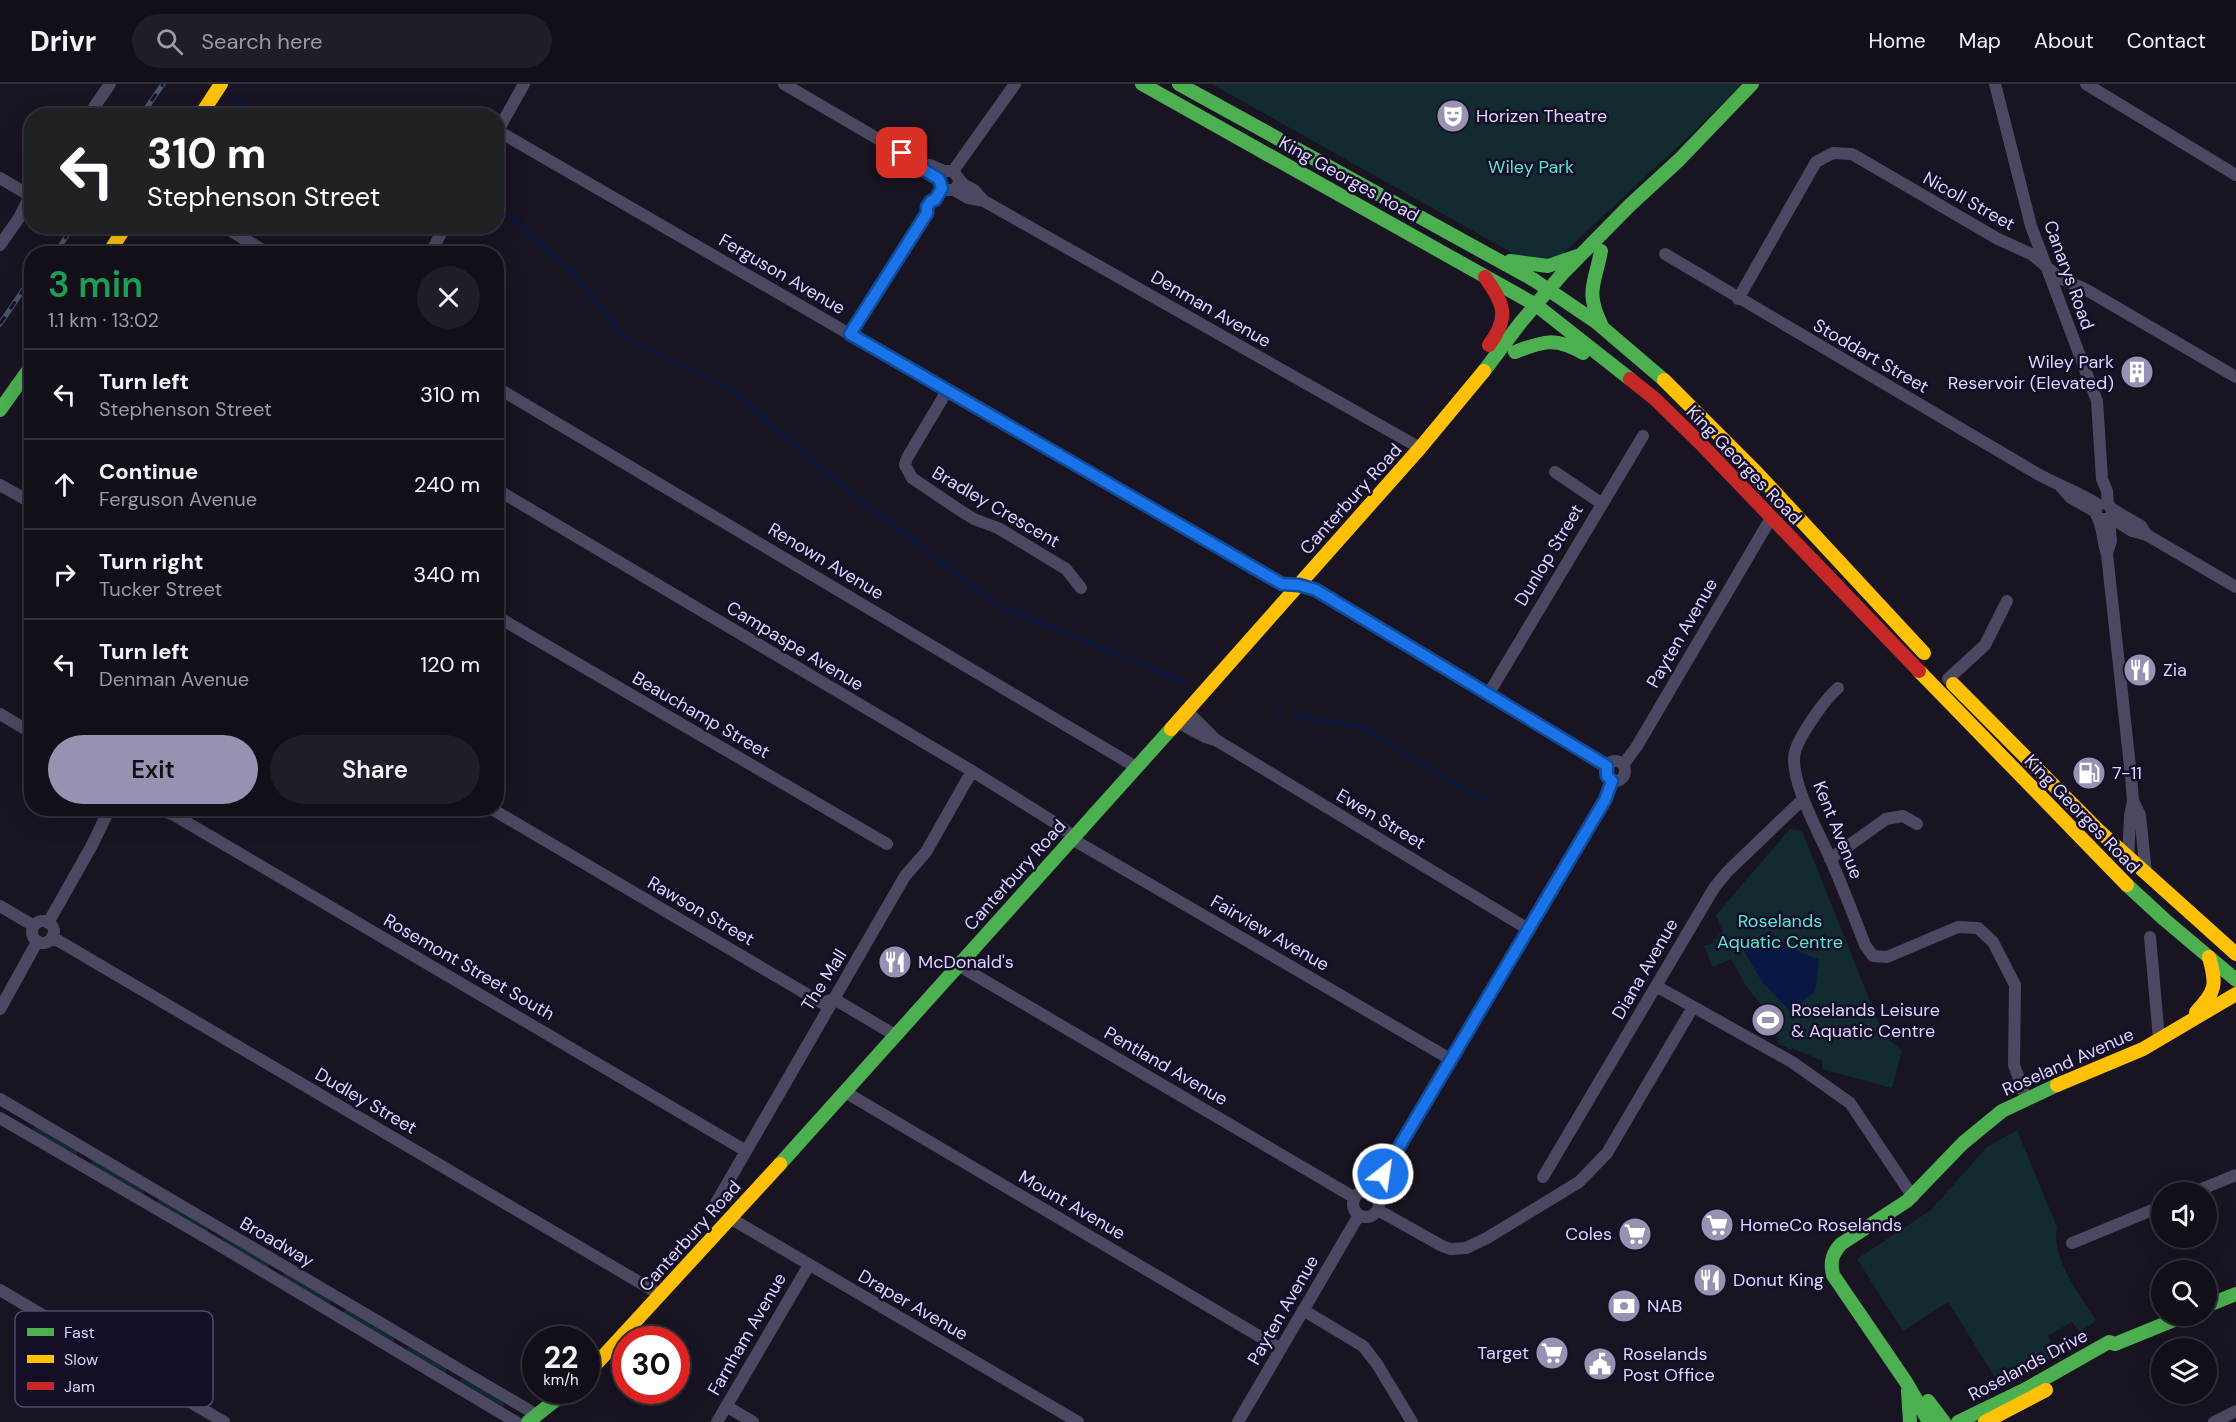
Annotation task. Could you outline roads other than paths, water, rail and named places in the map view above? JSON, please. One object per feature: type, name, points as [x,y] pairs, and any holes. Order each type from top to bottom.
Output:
[{"type":"main road","points":[[205,108],[221,84]]},
{"type":"main road","name":"King Georges Road","points":[[1142,84],[1536,305],[1627,376],[1655,399],[1700,443],[2100,858],[2165,920],[2236,980]]},
{"type":"main road","name":"King Georges Road","points":[[1179,84],[1555,292],[1603,328],[1693,405],[1940,670],[2098,830],[2236,954]]},
{"type":"main road","name":"Canterbury Road","points":[[600,1360],[1182,717],[1420,448],[1536,305],[1555,292],[1601,251],[1669,184],[1718,133],[1752,84]]},
{"type":"main road","name":"Canterbury Road","points":[[1465,395],[1489,382],[1548,314],[1555,292],[1581,254],[1679,160],[1752,84]]},
{"type":"main road","points":[[1601,251],[1599,265],[1590,287],[1590,299],[1603,328]]},
{"type":"main road","points":[[1495,259],[1548,266],[1581,254]]},
{"type":"main road","points":[[1465,395],[1487,349],[1502,326],[1504,311],[1498,295],[1484,276]]},
{"type":"main road","points":[[1515,352],[1536,343],[1558,340],[1627,376]]},
{"type":"main road","points":[[0,410],[24,376]]},
{"type":"main road","name":"Roseland Avenue","points":[[2190,1020],[2211,997],[2215,986],[2209,957]]},
{"type":"main road","name":"Roseland Avenue","points":[[1938,1421],[1906,1382],[1836,1279],[1831,1262],[1833,1254],[1841,1244],[1913,1197],[1963,1143],[2002,1111],[2026,1098],[2143,1049],[2236,994]]},
{"type":"main road","points":[[2217,1302],[2236,1294]]},
{"type":"main road","name":"Roselands Drive","points":[[1958,1422],[2026,1389],[2109,1342],[2115,1344],[2159,1326]]},
{"type":"main road","name":"Roselands Drive","points":[[1985,1422],[2024,1403],[2113,1351],[2115,1344]]},
{"type":"main road","points":[[1906,1382],[1910,1401],[1910,1422]]},
{"type":"main road","points":[[532,1419],[551,1404]]},
{"type":"street","points":[[94,108],[110,84]]},
{"type":"street","points":[[504,120],[524,84]]},
{"type":"street","name":"Denman Avenue","points":[[784,84],[921,164],[930,165],[948,180],[974,190],[984,201],[1420,448]]},
{"type":"street","points":[[850,334],[927,213],[927,207],[931,201],[935,200],[1015,84]]},
{"type":"street","name":"Canarys Road","points":[[1995,84],[2031,226],[2097,401],[2102,478],[2098,490],[2110,536],[2107,554]]},
{"type":"street","points":[[2086,84],[2236,175]]},
{"type":"street","name":"Ferguson Avenue","points":[[504,137],[1282,584],[1299,585],[1316,590],[1607,766]]},
{"type":"street","name":"Nicoll Street","points":[[1738,299],[1816,162],[1833,153],[1852,154],[1998,239],[2031,254],[2060,278],[2085,289],[2236,377]]},
{"type":"street","points":[[0,178],[24,191]]},
{"type":"street","points":[[0,245],[24,206]]},
{"type":"street","points":[[236,234],[256,246]]},
{"type":"street","name":"Stoddart Street","points":[[1665,254],[2061,487],[2081,493],[2132,531],[2147,535],[2236,587]]},
{"type":"street","name":"Bradley Crescent","points":[[947,390],[907,458],[905,465],[907,471],[912,478],[967,515],[998,528],[1066,569],[1081,588]]},
{"type":"street","name":"Renown Avenue","points":[[504,392],[1136,767]]},
{"type":"street","name":"Dunlop Street","points":[[1489,693],[1643,436]]},
{"type":"street","points":[[1555,472],[1601,503]]},
{"type":"street","points":[[2081,493],[2092,490],[2102,478]]},
{"type":"street","points":[[0,485],[24,498]]},
{"type":"street","name":"Stoddart Street","points":[[2061,487],[2070,498],[2141,526],[2147,535]]},
{"type":"street","name":"Campaspe Avenue","points":[[504,494],[972,771],[1057,824],[1073,838]]},
{"type":"street","name":"Canarys Road","points":[[2104,511],[2102,541],[2107,554],[2133,801],[2128,857],[2130,873],[2157,900],[2165,920]]},
{"type":"street","name":"Payten Avenue","points":[[1623,765],[1633,752],[1771,518]]},
{"type":"street","name":"Stoddart Street","points":[[2110,536],[2132,531]]},
{"type":"street","points":[[1940,670],[1985,645],[2007,602]]},
{"type":"street","name":"Beauchamp Street","points":[[504,621],[887,844]]},
{"type":"street","name":"Kent Avenue","points":[[1838,688],[1829,696],[1800,741],[1794,753],[1794,767],[1803,799],[1865,945],[1873,956],[1887,957],[1958,927],[1978,928],[1993,942],[2015,985],[2014,1065],[2026,1098]]},
{"type":"street","points":[[0,714],[24,728]]},
{"type":"street","name":"Ewen Street","points":[[1182,717],[1205,737],[1216,740],[1528,929]]},
{"type":"street","points":[[1615,761],[1623,765],[1624,775],[1619,780],[1612,781],[1607,776],[1607,766],[1615,761]]},
{"type":"street","name":"The Mall","points":[[712,1210],[905,876],[926,852],[972,771]]},
{"type":"street","points":[[1372,1193],[1605,800],[1612,781]]},
{"type":"street","name":"Diana Avenue","points":[[1543,1177],[1713,888],[1726,872],[1803,799]]},
{"type":"street","name":"Canarys Road","points":[[2133,801],[2140,815],[2146,873]]},
{"type":"street","points":[[48,923],[106,816]]},
{"type":"street","points":[[91,847],[113,816]]},
{"type":"street","name":"Rosemont Street South","points":[[177,816],[746,1151]]},
{"type":"street","name":"Rawson Street","points":[[504,816],[822,1003],[834,999],[895,1035]]},
{"type":"street","points":[[1830,859],[1886,819],[1903,816],[1917,824]]},
{"type":"street","points":[[2098,830],[2114,833],[2126,826],[2130,816]]},
{"type":"street","name":"Fairview Avenue","points":[[1073,838],[1450,1059]]},
{"type":"street","points":[[0,906],[34,926]]},
{"type":"street","points":[[40,922],[48,923],[53,929],[52,937],[47,942],[37,942],[32,933],[34,926],[40,922]]},
{"type":"street","name":"Dudley Street","points":[[52,937],[661,1295]]},
{"type":"street","points":[[2150,937],[2160,1039]]},
{"type":"street","points":[[0,1009],[37,942]]},
{"type":"street","name":"Pentland Avenue","points":[[958,965],[1355,1198]]},
{"type":"street","points":[[1656,986],[1792,1062],[1850,1103],[1913,1197]]},
{"type":"street","points":[[1378,1210],[1450,1249],[1466,1248],[1579,1182],[1607,1152],[1693,1007]]},
{"type":"street","name":"Mount Avenue","points":[[845,1092],[1281,1349]]},
{"type":"street","name":"Broadway","points":[[0,1099],[532,1419]]},
{"type":"street","name":"Broadway","points":[[0,1118],[516,1422]]},
{"type":"street","points":[[2217,1183],[2236,1175]]},
{"type":"street","points":[[1364,1191],[1372,1193],[1379,1202],[1378,1210],[1368,1217],[1359,1215],[1354,1209],[1355,1198],[1364,1191]]},
{"type":"street","points":[[2072,1243],[2151,1211]]},
{"type":"street","name":"Payten Avenue","points":[[1238,1422],[1359,1215]]},
{"type":"street","name":"Draper Avenue","points":[[730,1218],[1078,1422]]},
{"type":"street","name":"Farnham Avenue","points":[[717,1422],[809,1265]]},
{"type":"street","points":[[0,1290],[36,1311]]},
{"type":"street","points":[[1303,1310],[1363,1346],[1377,1364],[1412,1422]]},
{"type":"street","points":[[726,1406],[753,1422]]},
{"type":"street","points":[[199,1407],[224,1422]]},
{"type":"street","points":[[2214,1422],[2236,1411]]},
{"type":"water","points":[[1769,931],[1792,948],[1819,959],[1815,991],[1790,1011],[1763,983],[1744,951]]},
{"type":"waterway","points":[[231,97],[250,108]]},
{"type":"waterway","points":[[504,211],[573,272],[624,338],[721,384],[739,396],[846,490],[999,606],[1185,682]]},
{"type":"waterway","points":[[1275,713],[1282,714]]},
{"type":"waterway","points":[[1292,715],[1362,727],[1468,792],[1488,798]]},
{"type":"railway","points":[[146,108],[163,84]]},
{"type":"railway","points":[[60,246],[68,234]]},
{"type":"railway","points":[[0,324],[24,289]]},
{"type":"place","name":"Horizen Theatre","points":[[1453,116]]},
{"type":"place","name":"Wiley Park Reservoir (Elevated)","points":[[2137,372]]},
{"type":"place","name":"Zia","points":[[2140,670]]},
{"type":"place","name":"7-11","points":[[2089,773]]},
{"type":"place","name":"McDonald's","points":[[895,962]]},
{"type":"place","name":"Roselands Leisure & Aquatic Centre","points":[[1768,1020]]},
{"type":"place","name":"HomeCo Roselands","points":[[1717,1225]]},
{"type":"place","name":"Coles","points":[[1635,1234]]},
{"type":"place","name":"Donut King","points":[[1710,1280]]},
{"type":"place","name":"NAB","points":[[1624,1306]]},
{"type":"place","name":"Target","points":[[1552,1353]]},
{"type":"place","name":"Roselands Post Office","points":[[1600,1364]]},
{"type":"park label","name":"Wiley Park","points":[[1531,167]]},
{"type":"park label","name":"Roselands Aquatic Centre","points":[[1780,931]]}]
